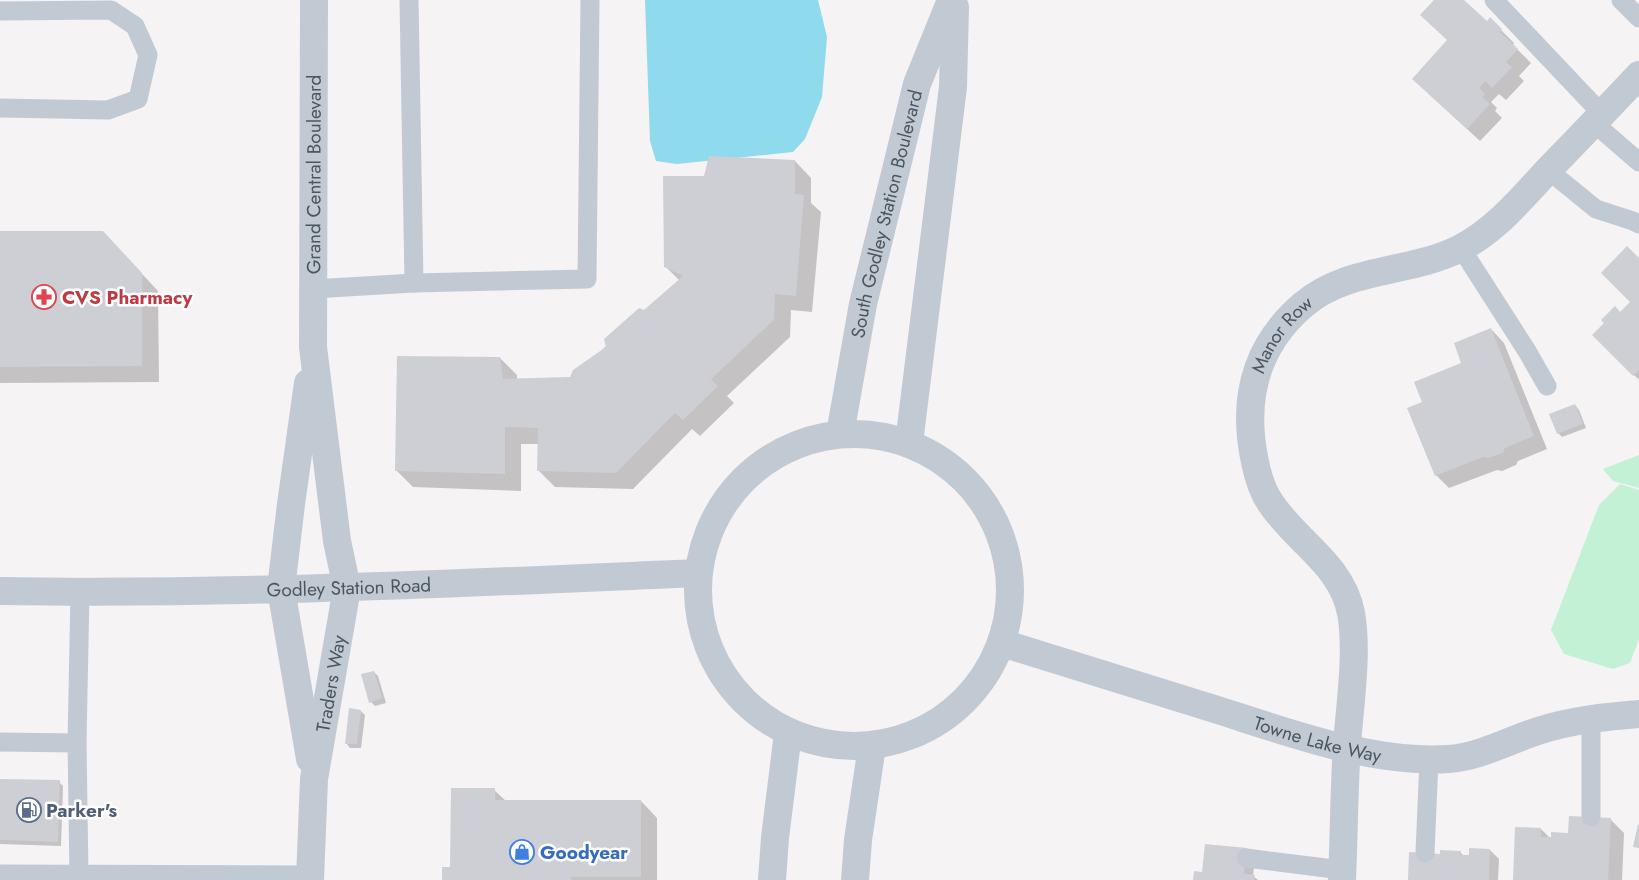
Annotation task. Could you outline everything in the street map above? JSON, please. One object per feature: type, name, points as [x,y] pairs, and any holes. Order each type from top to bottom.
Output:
[{"type":"street","name":"Grand Central Boulevard","points":[[314,0],[313,347],[337,541],[347,588]]},
{"type":"street","name":"South Godley Station Boulevard","points":[[840,434],[863,304],[916,84],[950,0]]},
{"type":"street","name":"South Godley Station Boulevard","points":[[909,443],[952,88],[955,0]]},
{"type":"street","name":"Manor Row","points":[[1342,875],[1354,640],[1351,611],[1343,589],[1330,568],[1279,515],[1262,489],[1250,435],[1250,399],[1260,364],[1286,321],[1312,298],[1342,281],[1437,258],[1461,248],[1496,224],[1639,75]]},
{"type":"street","name":"Grand Central Boulevard","points":[[281,589],[313,347]]},
{"type":"street","points":[[840,434],[875,435],[909,443],[945,462],[975,490],[997,524],[1009,563],[1011,603],[1002,643],[982,682],[951,713],[914,735],[872,746],[829,745],[788,733],[748,706],[717,668],[700,622],[698,573],[712,522],[744,478],[788,448],[840,434]]},
{"type":"street","name":"Godley Station Road","points":[[0,591],[80,592],[347,588],[698,573]]},
{"type":"street","name":"Traders Way","points":[[310,877],[314,779],[347,588]]},
{"type":"street","name":"Traders Way","points":[[281,589],[314,779]]},
{"type":"street","name":"Towne Lake Way","points":[[1002,643],[1277,729],[1347,748],[1429,760],[1466,757],[1537,731],[1591,718],[1639,714]]},
{"type":"street","points":[[772,880],[775,838],[788,733]]},
{"type":"street","points":[[855,880],[858,840],[872,746]]},
{"type":"lane","points":[[409,0],[414,283]]},
{"type":"lane","points":[[313,289],[414,283],[587,279],[590,0]]},
{"type":"lane","points":[[1494,0],[1639,162]]},
{"type":"lane","points":[[1622,0],[1639,18]]},
{"type":"lane","points":[[0,11],[111,10],[135,26],[148,55],[138,99],[108,110],[0,108]]},
{"type":"lane","points":[[1548,170],[1596,209],[1639,224]]},
{"type":"lane","points":[[1461,248],[1527,351],[1547,386]]},
{"type":"lane","points":[[79,875],[77,743],[80,592]]},
{"type":"lane","points":[[1591,718],[1591,817]]},
{"type":"lane","points":[[0,742],[77,743]]},
{"type":"lane","points":[[1425,853],[1429,760]]},
{"type":"lane","points":[[1246,858],[1342,875]]},
{"type":"lane","points":[[0,874],[310,877]]},
{"type":"green space","points":[[1639,455],[1639,488],[1613,481],[1603,469]]},
{"type":"green space","points":[[1620,484],[1639,490],[1639,639],[1630,663],[1613,669],[1564,654],[1551,630],[1599,505]]},
{"type":"water","points":[[645,0],[818,0],[827,37],[822,97],[805,139],[793,152],[677,164],[656,161],[650,141]]},
{"type":"building","points":[[1434,0],[1464,0],[1487,21],[1490,17],[1502,29],[1500,32],[1518,49],[1506,62],[1512,67],[1492,88],[1485,81],[1479,88],[1485,94],[1482,97],[1490,104],[1467,129],[1412,79],[1447,40],[1420,15]]},
{"type":"building","points":[[709,156],[795,160],[795,194],[804,195],[796,296],[775,294],[774,320],[711,379],[718,386],[683,420],[675,413],[616,473],[537,471],[538,428],[505,427],[505,474],[395,471],[397,356],[500,357],[503,379],[570,377],[573,370],[606,347],[604,339],[639,308],[644,310],[683,276],[664,267],[663,176],[704,176]]},
{"type":"building","points":[[0,231],[103,231],[142,273],[142,366],[0,367]]},
{"type":"building","points":[[1627,246],[1639,258],[1639,370],[1633,376],[1592,335],[1604,323],[1601,320],[1615,306],[1620,312],[1630,302],[1601,273]]},
{"type":"building","points":[[1491,328],[1534,436],[1505,448],[1503,453],[1488,458],[1483,457],[1435,476],[1407,408],[1422,402],[1414,382],[1461,363],[1454,343]]},
{"type":"building","points":[[1575,404],[1583,424],[1557,434],[1549,414]]},
{"type":"building","points":[[374,671],[382,698],[369,703],[361,674]]},
{"type":"building","points":[[349,708],[361,710],[357,744],[345,744]]},
{"type":"building","name":"Parker's","points":[[0,779],[60,780],[58,842],[0,840]]},
{"type":"building","points":[[451,788],[495,788],[495,800],[641,800],[641,877],[571,877],[571,880],[442,880],[442,867],[450,867]]},
{"type":"building","points":[[1569,816],[1611,818],[1608,880],[1513,880],[1515,827],[1541,828],[1541,837],[1551,837],[1551,832],[1568,833]]},
{"type":"building","points":[[1639,825],[1639,848],[1633,847]]},
{"type":"building","points":[[1205,844],[1247,848],[1244,874],[1255,875],[1254,880],[1193,880],[1194,871],[1202,872]]},
{"type":"building","points":[[1469,848],[1490,849],[1489,880],[1408,880],[1409,852],[1440,854],[1440,850],[1461,851],[1460,855],[1469,855]]},
{"type":"place","name":"CVS Pharmacy","points":[[44,297]]},
{"type":"place","name":"Parker's","points":[[29,810]]},
{"type":"place","name":"Goodyear","points":[[522,852]]}]
